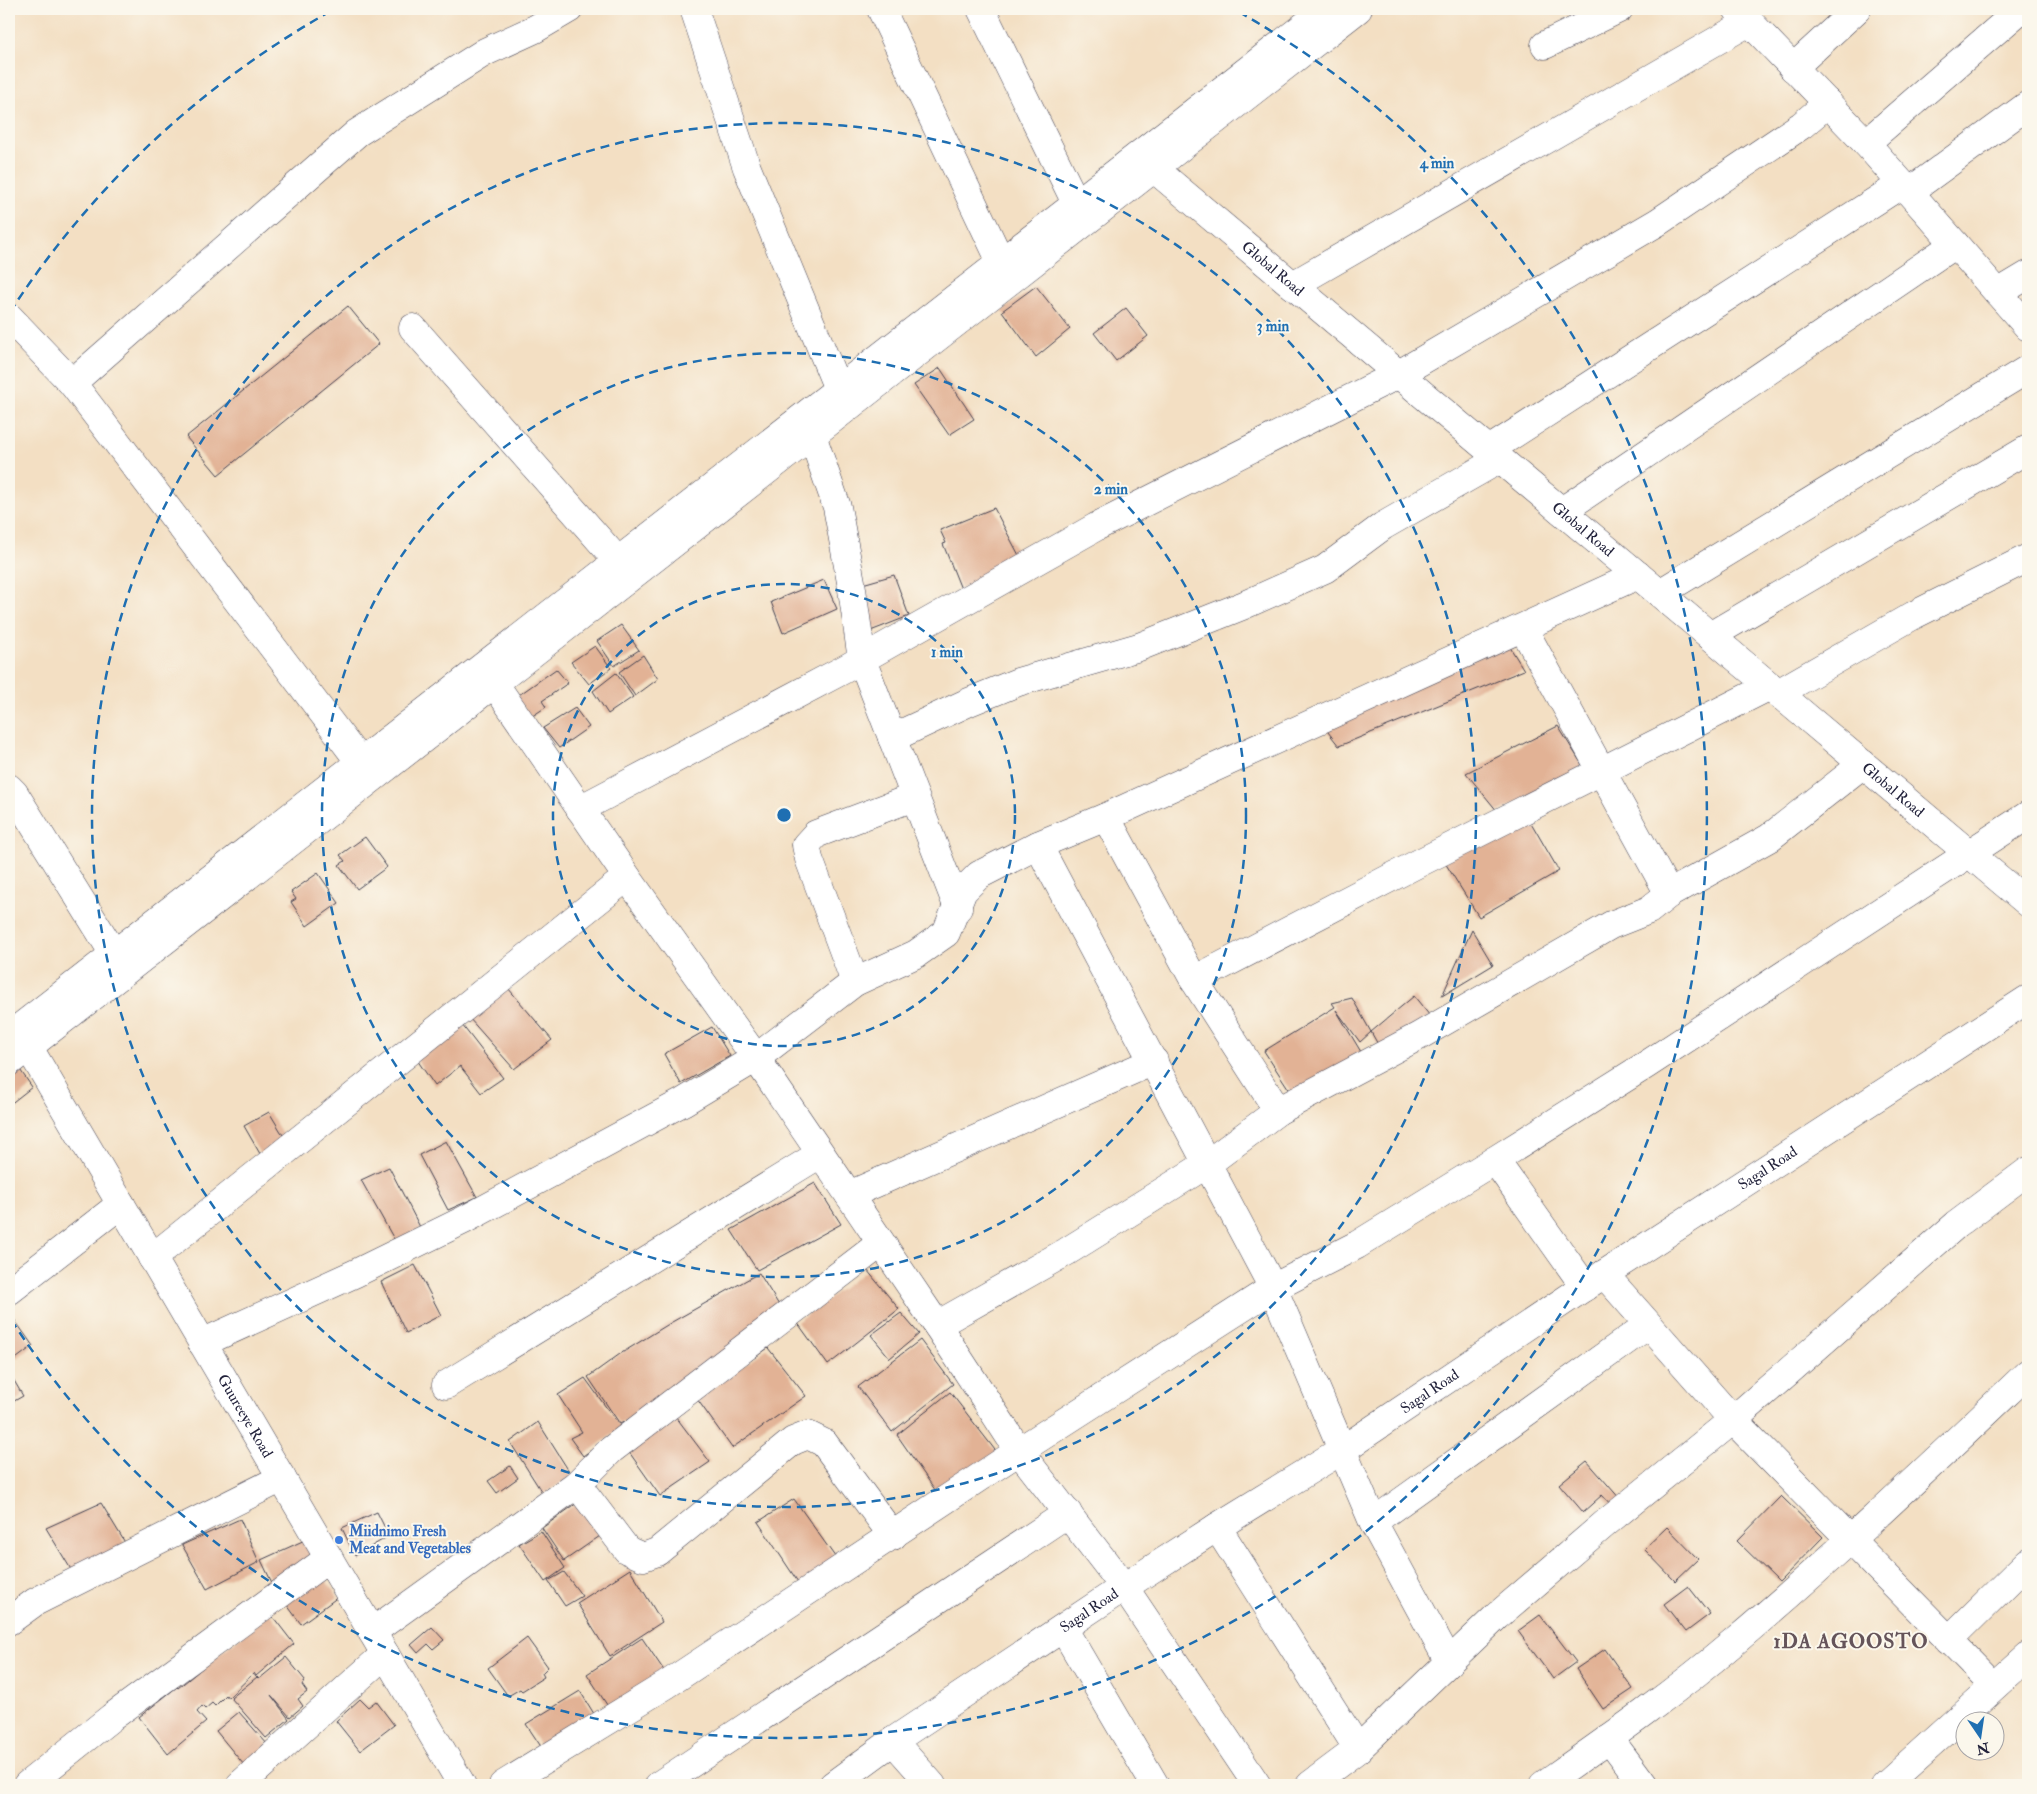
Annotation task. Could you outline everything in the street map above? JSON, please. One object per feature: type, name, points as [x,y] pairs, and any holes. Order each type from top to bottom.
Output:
[{"type":"street","points":[[72,383],[357,133],[485,52],[535,29],[570,9]]},
{"type":"street","points":[[694,9],[747,168],[838,389]]},
{"type":"street","points":[[881,9],[1001,262]]},
{"type":"street","points":[[981,9],[1076,203]]},
{"type":"street","points":[[15,1048],[114,954],[360,762],[490,673],[618,561],[1076,203],[1146,161],[1296,18],[1326,9]]},
{"type":"street","points":[[15,1048],[490,673],[812,435],[1146,161],[1358,9]]},
{"type":"street","points":[[1545,45],[1619,9]]},
{"type":"street","points":[[1794,68],[1857,9]]},
{"type":"street","points":[[1866,143],[2021,9]]},
{"type":"street","points":[[1293,285],[1743,15],[1866,143],[2028,327]]},
{"type":"street","points":[[580,809],[862,660],[1096,527],[1399,374],[1658,222],[1802,125],[1828,103]]},
{"type":"street","points":[[892,738],[969,702],[1018,682],[1139,647],[1242,606],[1325,568],[1383,526],[1905,188],[2028,105]]},
{"type":"street","name":"Global Road","points":[[1146,161],[2028,903]]},
{"type":"street","points":[[1562,511],[1955,244]]},
{"type":"street","points":[[1998,293],[2028,275]]},
{"type":"street","points":[[9,317],[72,383],[360,762]]},
{"type":"street","points":[[413,328],[618,561]]},
{"type":"street","points":[[1660,593],[2028,369]]},
{"type":"street","points":[[812,435],[837,507],[851,582],[862,660],[958,908]]},
{"type":"street","points":[[1710,636],[2028,449]]},
{"type":"street","points":[[1194,980],[1601,770],[1774,689],[1914,615],[2028,558]]},
{"type":"street","points":[[202,1343],[356,1273],[464,1220],[683,1102],[756,1058],[855,982],[916,954],[946,933],[964,891],[979,875],[1038,845],[1106,817],[1638,575]]},
{"type":"street","points":[[1523,628],[1669,894]]},
{"type":"street","points":[[490,673],[580,809],[756,1058],[937,1325],[1019,1451],[1124,1587],[1257,1785]]},
{"type":"street","points":[[937,1325],[1066,1252],[1207,1164],[1278,1111],[1419,1036],[1611,925],[1649,910],[1669,894],[1769,838],[1863,764]]},
{"type":"street","points":[[9,788],[14,793],[114,954]]},
{"type":"street","points":[[855,982],[809,859],[806,845],[816,834],[914,796]]},
{"type":"street","points":[[503,1785],[666,1685],[1019,1451],[1273,1288],[1357,1246],[1495,1160],[1646,1065],[2028,816]]},
{"type":"street","points":[[1106,817],[1194,980],[1278,1111]]},
{"type":"street","points":[[1038,845],[1273,1288],[1373,1522],[1449,1662]]},
{"type":"street","points":[[152,1258],[627,877]]},
{"type":"street","name":"Sagal Road","points":[[833,1785],[893,1741],[1124,1587],[1342,1450],[1595,1281],[2028,999]]},
{"type":"street","name":"Guureeye Road","points":[[15,1048],[121,1204],[462,1785]]},
{"type":"street","points":[[849,1196],[1154,1061]]},
{"type":"street","points":[[446,1385],[820,1154]]},
{"type":"street","points":[[1495,1160],[1595,1281],[1648,1325],[1733,1420],[1994,1686]]},
{"type":"street","points":[[1310,1785],[1358,1749],[1497,1616],[1733,1420],[1956,1225],[2028,1171]]},
{"type":"street","points":[[9,1291],[121,1204]]},
{"type":"street","points":[[240,1785],[379,1643],[577,1484],[611,1450],[881,1243]]},
{"type":"street","points":[[1373,1522],[1648,1325]]},
{"type":"street","points":[[1543,1785],[1609,1738],[1731,1645],[1852,1540],[2028,1373]]},
{"type":"street","points":[[577,1484],[627,1550],[643,1557],[657,1552],[793,1441],[808,1435],[824,1443],[893,1536]]},
{"type":"street","points":[[9,1620],[34,1602],[282,1478]]},
{"type":"street","points":[[659,1785],[1068,1513]]},
{"type":"street","points":[[1217,1527],[1358,1749]]},
{"type":"street","points":[[27,1785],[112,1716],[329,1558]]},
{"type":"street","points":[[1948,1641],[2028,1562]]},
{"type":"street","points":[[1063,1628],[1155,1785]]},
{"type":"street","points":[[1885,1785],[2028,1656]]},
{"type":"street","points":[[1609,1738],[1644,1785]]},
{"type":"street","points":[[893,1741],[932,1785]]},
{"type":"building","points":[[1036,286],[1070,329],[1036,357],[1002,311]]},
{"type":"building","points":[[348,306],[379,344],[218,475],[186,437]]},
{"type":"building","points":[[1126,308],[1148,336],[1116,361],[1094,333]]},
{"type":"building","points":[[940,368],[974,419],[949,435],[914,385]]},
{"type":"building","points":[[994,508],[1022,561],[961,589],[943,544],[946,543],[940,530]]},
{"type":"building","points":[[894,575],[909,616],[868,632],[859,585]]},
{"type":"building","points":[[824,580],[837,609],[783,633],[771,602]]},
{"type":"building","points":[[621,625],[639,650],[614,666],[597,641]]},
{"type":"building","points":[[1508,644],[1524,670],[1339,746],[1324,727]]},
{"type":"building","points":[[595,646],[611,668],[589,684],[571,662]]},
{"type":"building","points":[[643,655],[658,679],[635,696],[619,672]]},
{"type":"building","points":[[556,669],[568,683],[542,701],[546,707],[531,717],[516,697]]},
{"type":"building","points":[[616,673],[633,697],[608,714],[593,691]]},
{"type":"building","points":[[575,708],[589,727],[559,748],[543,728]]},
{"type":"building","points":[[1558,726],[1584,768],[1498,812],[1466,773]]},
{"type":"building","points":[[1526,814],[1559,871],[1479,917],[1442,858]]},
{"type":"building","points":[[365,837],[387,867],[357,889],[339,865],[345,861],[340,855]]},
{"type":"building","points":[[318,873],[339,903],[307,926],[291,902],[296,899],[291,892]]},
{"type":"building","points":[[1472,930],[1493,965],[1442,996],[1463,949]]},
{"type":"building","points":[[508,988],[552,1040],[514,1069],[469,1018]]},
{"type":"building","points":[[1414,996],[1430,1016],[1380,1048],[1371,1032]]},
{"type":"building","points":[[1352,998],[1371,1032],[1360,1042],[1336,1010],[1364,1057],[1292,1094],[1264,1051],[1335,1007],[1332,1003]]},
{"type":"building","points":[[462,1025],[503,1078],[481,1093],[460,1066],[435,1086],[415,1057]]},
{"type":"building","points":[[712,1027],[730,1056],[681,1084],[664,1054]]},
{"type":"building","points":[[16,1064],[32,1087],[9,1105],[9,1069]]},
{"type":"building","points":[[269,1112],[289,1145],[263,1159],[244,1126]]},
{"type":"building","points":[[446,1141],[477,1197],[448,1210],[419,1155]]},
{"type":"building","points":[[389,1167],[421,1229],[395,1241],[361,1180]]},
{"type":"building","points":[[815,1183],[841,1224],[757,1270],[731,1230]]},
{"type":"building","points":[[415,1265],[441,1315],[406,1333],[381,1282]]},
{"type":"building","points":[[867,1270],[899,1309],[828,1365],[797,1322]]},
{"type":"building","points":[[759,1273],[782,1310],[656,1404],[620,1424],[588,1377],[620,1354],[672,1322]]},
{"type":"building","points":[[9,1312],[33,1346],[9,1364]]},
{"type":"building","points":[[901,1313],[919,1334],[890,1358],[871,1335]]},
{"type":"building","points":[[920,1340],[953,1384],[892,1432],[858,1387]]},
{"type":"building","points":[[768,1348],[806,1396],[732,1448],[697,1399]]},
{"type":"building","points":[[9,1372],[23,1396],[9,1404]]},
{"type":"building","points":[[585,1378],[621,1428],[583,1456],[570,1438],[582,1432],[558,1395]]},
{"type":"building","points":[[950,1392],[1002,1459],[940,1497],[897,1435]]},
{"type":"building","points":[[673,1413],[710,1462],[660,1496],[629,1452],[651,1437],[648,1432]]},
{"type":"building","points":[[538,1422],[572,1476],[543,1494],[510,1442]]},
{"type":"building","points":[[1587,1461],[1621,1500],[1613,1507],[1602,1495],[1583,1512],[1559,1484]]},
{"type":"building","points":[[510,1466],[518,1478],[497,1493],[488,1481]]},
{"type":"building","points":[[1781,1496],[1823,1537],[1779,1582],[1737,1541]]},
{"type":"building","points":[[794,1499],[838,1561],[800,1585],[758,1522]]},
{"type":"building","points":[[101,1503],[129,1549],[75,1576],[46,1528]]},
{"type":"building","points":[[577,1503],[600,1536],[564,1561],[542,1528]]},
{"type":"building","points":[[377,1512],[389,1536],[355,1556],[342,1528]]},
{"type":"building","points":[[240,1519],[259,1562],[207,1589],[182,1545]]},
{"type":"building","points":[[1667,1527],[1698,1559],[1675,1581],[1644,1549]]},
{"type":"building","points":[[541,1531],[565,1568],[545,1582],[519,1544]]},
{"type":"building","points":[[307,1539],[319,1560],[275,1589],[261,1560]]},
{"type":"building","points":[[630,1569],[662,1622],[610,1656],[577,1603]]},
{"type":"building","points":[[564,1572],[582,1596],[565,1606],[548,1581]]},
{"type":"building","points":[[321,1574],[338,1597],[301,1624],[284,1601]]},
{"type":"building","points":[[1688,1586],[1710,1614],[1686,1632],[1664,1604]]},
{"type":"building","points":[[270,1613],[294,1644],[256,1676],[254,1673],[228,1698],[226,1695],[215,1706],[212,1703],[205,1709],[202,1706],[197,1712],[206,1722],[168,1754],[139,1717],[178,1688]]},
{"type":"building","points":[[1540,1615],[1576,1662],[1553,1679],[1518,1631]]},
{"type":"building","points":[[432,1627],[444,1640],[433,1649],[428,1644],[418,1653],[411,1645]]},
{"type":"building","points":[[527,1638],[548,1667],[542,1673],[544,1677],[522,1691],[520,1689],[508,1696],[488,1668]]},
{"type":"building","points":[[642,1638],[665,1672],[609,1708],[587,1674]]},
{"type":"building","points":[[1605,1649],[1633,1689],[1603,1709],[1576,1669]]},
{"type":"building","points":[[286,1657],[305,1680],[302,1685],[307,1692],[298,1699],[303,1706],[290,1717],[271,1695],[289,1719],[266,1738],[231,1698],[257,1677],[259,1679]]},
{"type":"building","points":[[580,1691],[599,1722],[546,1754],[526,1724]]},
{"type":"building","points":[[360,1699],[368,1707],[376,1701],[394,1725],[360,1751],[336,1721]]},
{"type":"building","points":[[239,1712],[268,1745],[244,1765],[216,1731]]},
{"type":"place","name":"Miidnimo Fresh Meat and Vegetables","points":[[339,1540]]},
{"type":"district","name":"1DA AGOOSTO","points":[[1851,1641]]}]
